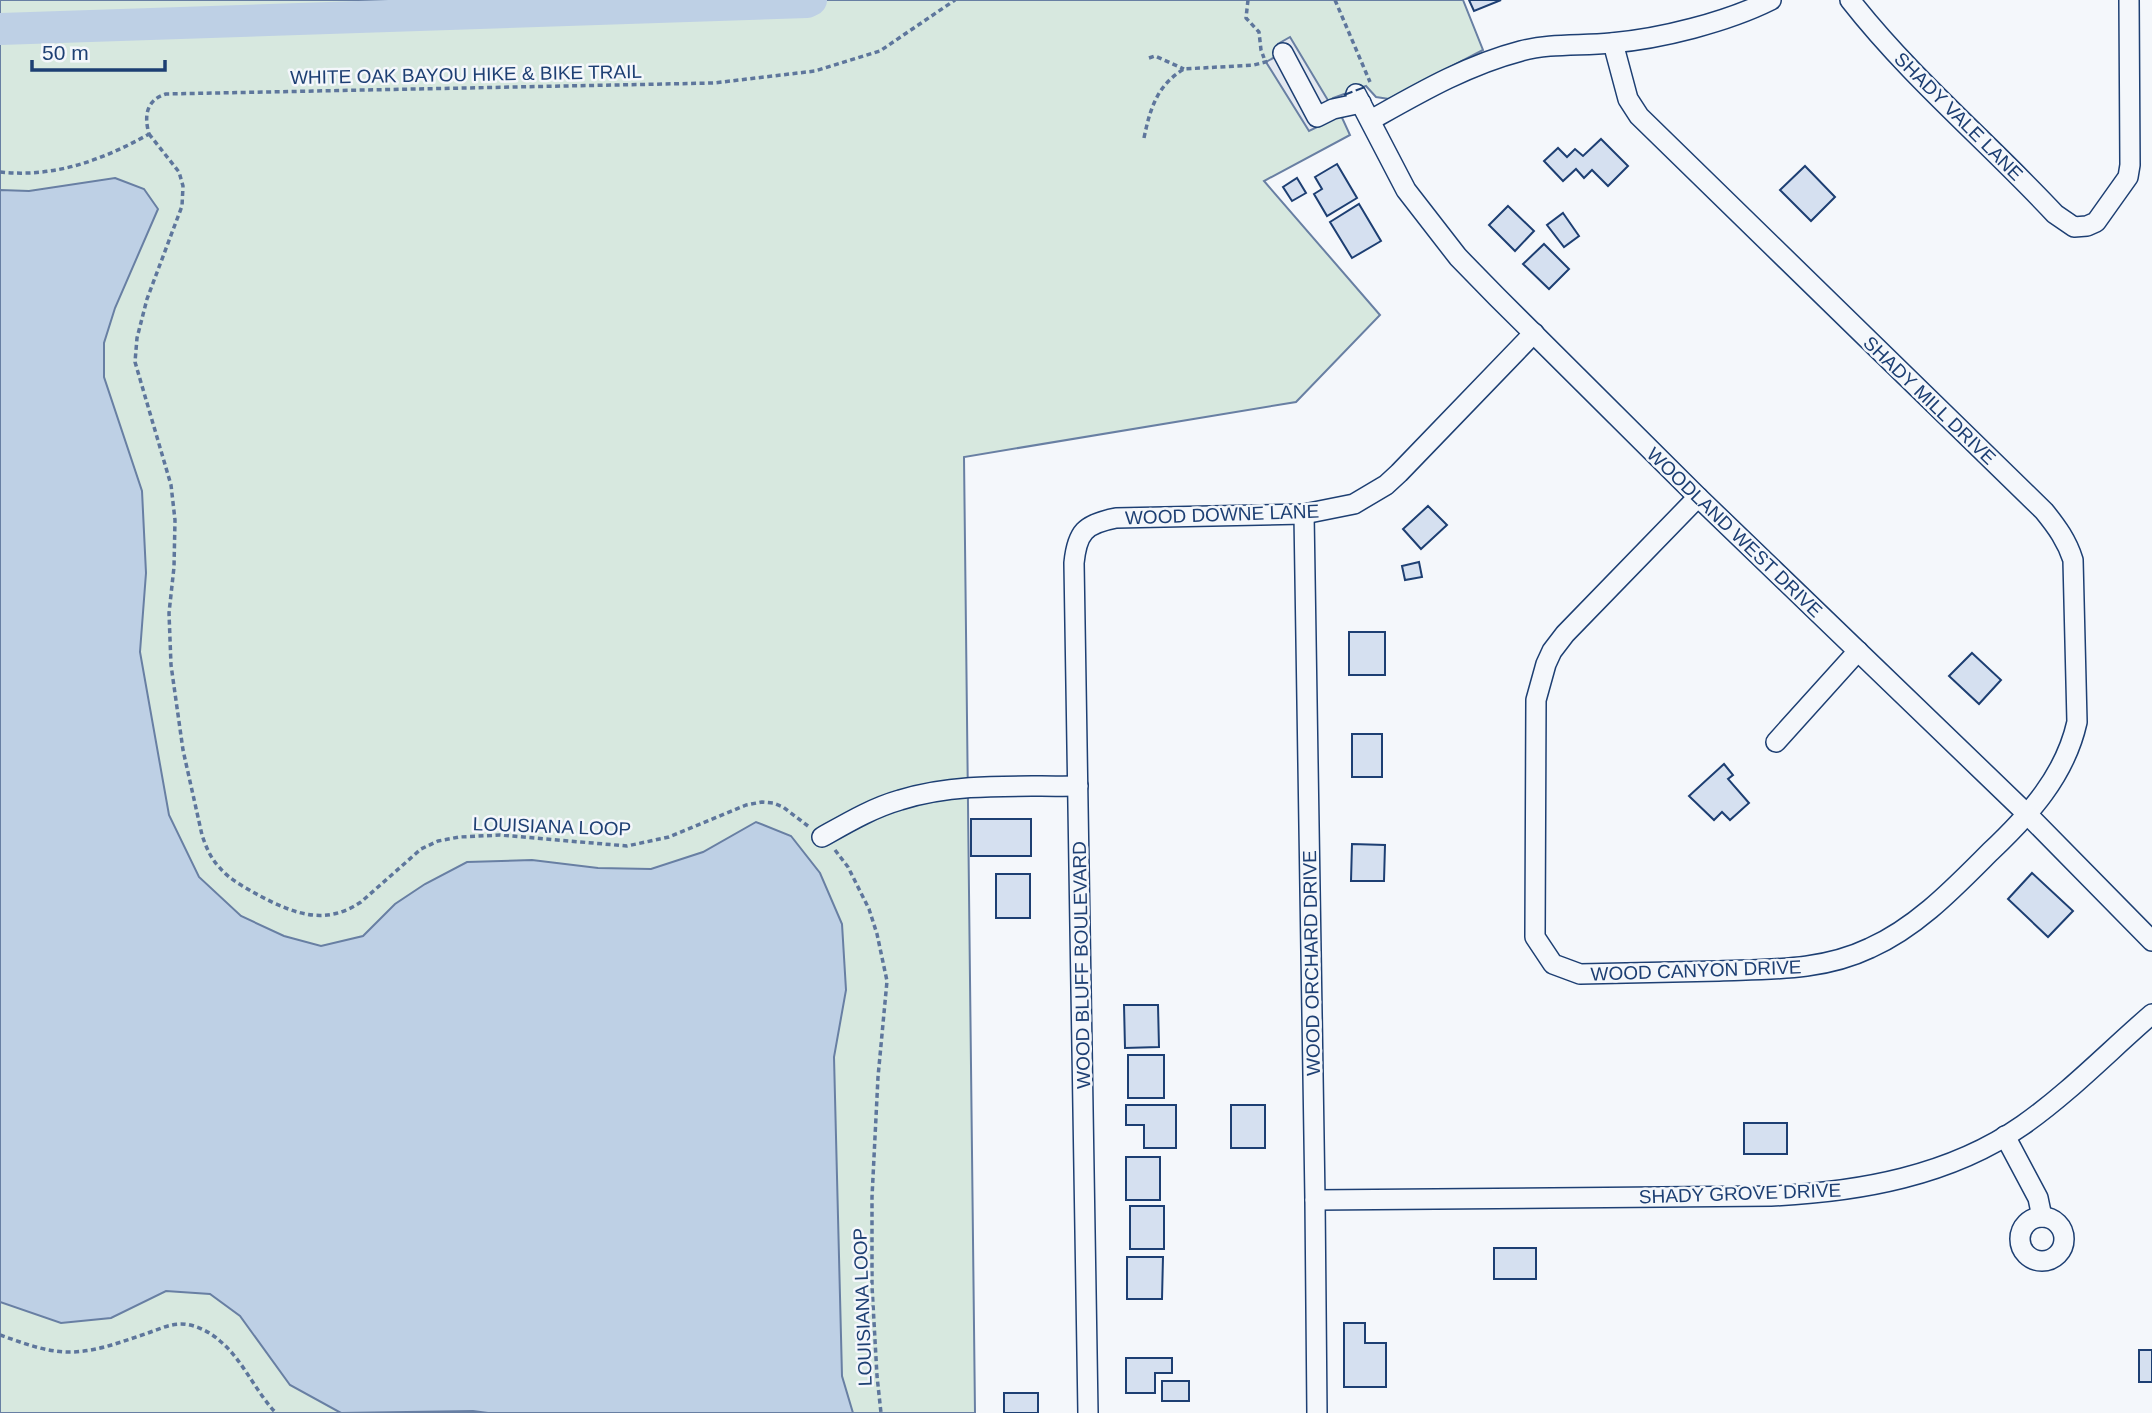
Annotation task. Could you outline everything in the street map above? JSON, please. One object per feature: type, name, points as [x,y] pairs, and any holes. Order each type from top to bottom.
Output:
[{"type":"street","points":[[1371,120],[1440,81],[1522,51],[1613,43],[1655,36],[1719,20],[1771,0]]},
{"type":"street","name":"SHADY VALE LANE","points":[[1850,0],[1924,83],[2055,214],[2074,227],[2096,222],[2128,177],[2129,0]]},
{"type":"street","name":"SHADY MILL DRIVE","points":[[1613,43],[1628,99],[1639,116],[2044,511],[2068,544],[2075,578],[2077,722],[2073,740],[2057,774],[2027,814]]},
{"type":"street","points":[[1283,53],[1317,117],[1358,98]]},
{"type":"street","name":"WOODLAND WEST DRIVE","points":[[1358,98],[1406,190],[1468,267],[1698,497],[2027,814],[2152,941]]},
{"type":"street","name":"WOOD DOWNE LANE","points":[[1093,524],[1116,518],[1304,514],[1354,503],[1385,485],[1534,333]]},
{"type":"street","name":"WOOD CANYON DRIVE","points":[[1698,497],[1565,634],[1552,651],[1543,673],[1536,700],[1535,937],[1553,964],[1580,974],[1792,969],[1853,956],[1910,925],[1925,913],[1985,858],[2027,814]]},
{"type":"street","name":"WOOD ORCHARD DRIVE","points":[[1304,514],[1317,1413]]},
{"type":"street","name":"WOOD BLUFF BOULEVARD","points":[[1088,1413],[1074,563],[1076,543],[1083,532],[1093,524]]},
{"type":"street","points":[[1776,742],[1858,651]]},
{"type":"street","points":[[822,837],[880,807],[918,795],[965,788],[1078,786]]},
{"type":"street","name":"SHADY GROVE DRIVE","points":[[1315,1200],[1771,1196],[1816,1194],[1889,1182],[1934,1169],[1978,1151],[2023,1125],[2064,1093],[2152,1014]]},
{"type":"street","points":[[2005,1136],[2038,1198],[2042,1217]]},
{"type":"path","name":"WHITE OAK BAYOU HIKE & BIKE TRAIL","points":[[149,134],[146,125],[147,110],[158,96],[166,94],[714,83],[815,71],[880,51],[954,0]]},
{"type":"path","points":[[1335,0],[1372,88],[1370,94],[1358,98]]},
{"type":"path","points":[[1149,58],[1155,56],[1184,69],[1261,64],[1283,53],[1274,41],[1261,48]]},
{"type":"path","points":[[1144,138],[1159,92],[1184,69]]},
{"type":"path","points":[[0,172],[42,173],[70,168],[125,148],[149,134]]},
{"type":"path","name":"LOUISIANA LOOP","points":[[149,134],[178,172],[183,186],[182,206],[147,299],[135,362],[168,474],[176,520],[169,639],[174,693],[183,750],[202,835],[210,854],[220,869],[274,903],[308,916],[327,916],[350,909],[361,902],[421,849],[438,841],[459,837],[500,835],[626,846],[669,837],[746,805],[762,802],[783,807],[822,837],[848,867],[861,890],[877,934],[887,981],[878,1077],[872,1196],[873,1299],[881,1413]]},
{"type":"path","points":[[0,1335],[32,1346],[70,1352],[110,1347],[173,1325],[189,1325],[220,1341],[230,1351],[276,1413]]},
{"type":"shaded area","points":[[0,0],[1463,0],[1483,50],[1389,99],[1376,97],[1366,86],[1333,98],[1350,135],[1264,181],[1380,315],[1296,402],[964,457],[975,1413],[0,1413]]},
{"type":"shaded area","points":[[1290,37],[1338,117],[1309,131],[1266,62],[1282,53],[1278,44]]},
{"type":"water","points":[[115,178],[144,189],[158,209],[115,308],[104,343],[104,377],[142,491],[146,573],[140,652],[169,815],[199,877],[241,916],[284,936],[321,946],[363,936],[395,904],[425,884],[467,862],[532,860],[598,868],[651,869],[703,852],[756,822],[791,836],[820,873],[842,924],[846,990],[834,1057],[842,1376],[853,1413],[341,1413],[290,1385],[240,1316],[210,1294],[166,1291],[111,1318],[61,1323],[0,1302],[0,190],[29,191]]},
{"type":"building","points":[[1469,0],[1501,0],[1474,11]]},
{"type":"building","points":[[1601,139],[1628,166],[1608,186],[1592,170],[1584,178],[1576,169],[1563,181],[1544,161],[1558,148],[1567,157],[1575,149],[1583,156]]},
{"type":"building","points":[[1337,164],[1357,198],[1327,216],[1314,194],[1322,189],[1315,177]]},
{"type":"building","points":[[1805,166],[1835,197],[1811,221],[1780,190]]},
{"type":"building","points":[[1297,178],[1306,193],[1292,201],[1283,187]]},
{"type":"building","points":[[1359,204],[1381,241],[1352,258],[1330,222]]},
{"type":"building","points":[[1508,206],[1534,231],[1515,251],[1489,225]]},
{"type":"building","points":[[1563,213],[1579,236],[1564,247],[1547,225]]},
{"type":"building","points":[[1544,244],[1569,269],[1549,289],[1523,264]]},
{"type":"building","points":[[1428,506],[1447,525],[1421,549],[1403,529]]},
{"type":"building","points":[[1419,562],[1422,577],[1405,580],[1402,566]]},
{"type":"building","points":[[1349,632],[1385,632],[1385,675],[1349,675]]},
{"type":"building","points":[[1972,653],[2001,680],[1979,704],[1949,676]]},
{"type":"building","points":[[1352,734],[1382,734],[1382,777],[1352,777]]},
{"type":"building","points":[[1724,764],[1733,775],[1728,779],[1749,803],[1730,820],[1722,812],[1714,820],[1689,796]]},
{"type":"building","points":[[971,819],[1031,819],[1031,856],[971,856]]},
{"type":"building","points":[[1352,844],[1385,845],[1384,881],[1351,881]]},
{"type":"building","points":[[2032,873],[2073,911],[2048,937],[2008,899]]},
{"type":"building","points":[[996,874],[1030,874],[1030,918],[996,918]]},
{"type":"building","points":[[1124,1005],[1158,1005],[1159,1047],[1125,1048]]},
{"type":"building","points":[[1128,1055],[1164,1055],[1164,1098],[1128,1098]]},
{"type":"building","points":[[1126,1105],[1176,1105],[1176,1148],[1144,1148],[1144,1125],[1126,1125]]},
{"type":"building","points":[[1231,1105],[1265,1105],[1265,1148],[1231,1148]]},
{"type":"building","points":[[1744,1123],[1787,1123],[1787,1154],[1744,1154]]},
{"type":"building","points":[[1126,1157],[1160,1157],[1160,1200],[1126,1200]]},
{"type":"building","points":[[1130,1206],[1164,1206],[1164,1249],[1130,1249]]},
{"type":"building","points":[[1494,1248],[1536,1248],[1536,1279],[1494,1279]]},
{"type":"building","points":[[1127,1257],[1163,1257],[1162,1299],[1127,1299]]},
{"type":"building","points":[[1344,1323],[1365,1323],[1365,1343],[1386,1343],[1386,1387],[1344,1387]]},
{"type":"building","points":[[2139,1350],[2152,1350],[2152,1382],[2139,1382]]},
{"type":"building","points":[[1126,1358],[1172,1358],[1172,1373],[1155,1373],[1155,1393],[1126,1393]]},
{"type":"building","points":[[1162,1381],[1189,1381],[1189,1401],[1162,1401]]},
{"type":"building","points":[[1004,1393],[1038,1393],[1038,1413],[1004,1413]]},
{"type":"waterway","points":[[690,0],[692,6]]},
{"type":"waterway","points":[[0,29],[811,0]]},
{"type":"fence","points":[[1344,95],[1365,87]]}]
